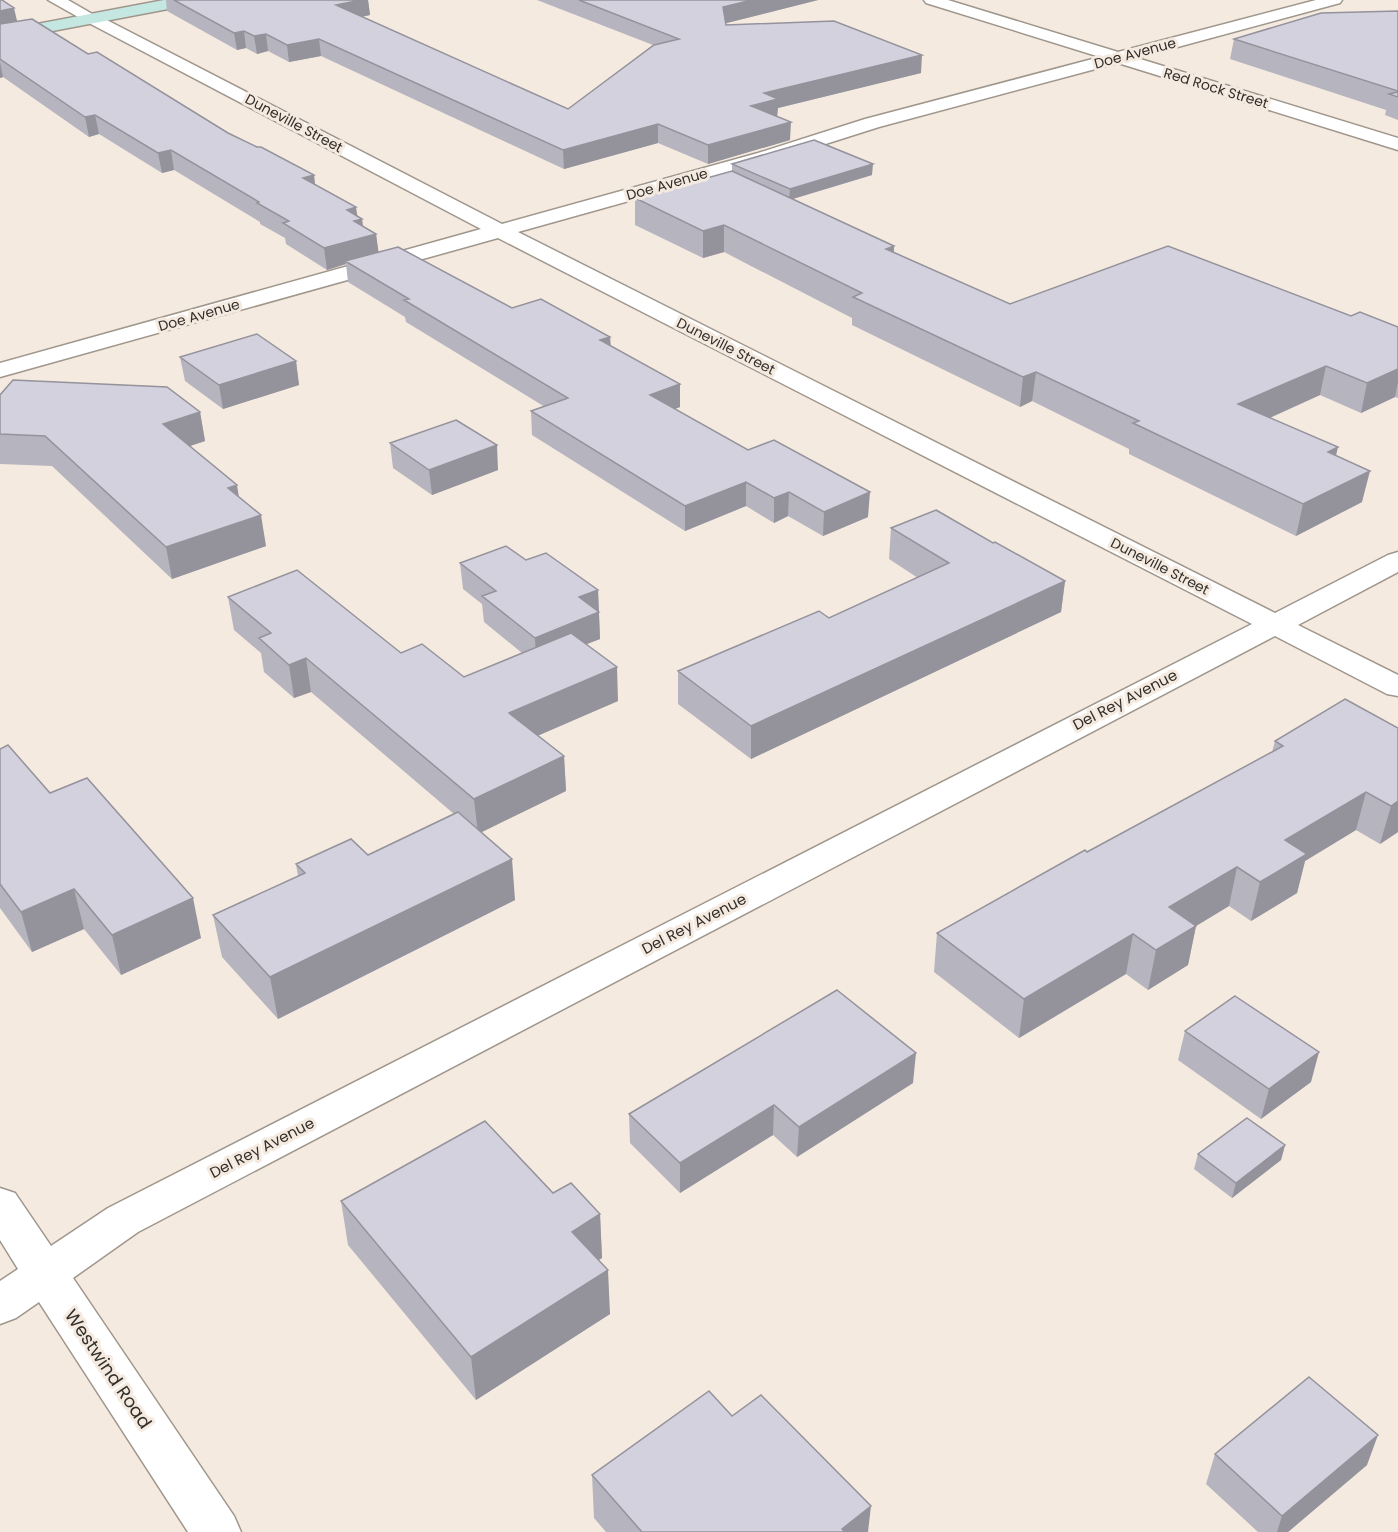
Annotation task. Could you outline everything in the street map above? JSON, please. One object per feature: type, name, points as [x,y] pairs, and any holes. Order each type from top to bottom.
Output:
[{"type":"main road","points":[[0,36],[189,0]]},
{"type":"street","name":"Duneville Street","points":[[56,0],[500,231],[1398,687]]},
{"type":"street","name":"Red Rock Street","points":[[932,0],[1398,144]]},
{"type":"street","name":"Doe Avenue","points":[[0,370],[765,157],[872,123],[1334,0]]},
{"type":"street","name":"Del Rey Avenue","points":[[0,1305],[123,1220],[1274,623],[1398,561]]},
{"type":"street","name":"Westwind Road","points":[[0,1205],[216,1532]]},
{"type":"building","points":[[0,0],[2,0],[14,8],[0,11]]},
{"type":"building","points":[[174,0],[361,0],[336,5],[568,109],[654,45],[679,39],[579,0],[752,0],[723,7],[726,25],[834,21],[922,55],[764,93],[778,99],[751,106],[791,122],[708,145],[658,124],[563,150],[319,39],[287,45],[266,34],[254,36],[244,31],[234,33]]},
{"type":"building","points":[[1398,11],[1398,91],[1234,39],[1321,13]]},
{"type":"building","points":[[32,19],[88,54],[97,52],[228,133],[261,147],[314,175],[303,178],[356,207],[347,210],[362,219],[354,221],[376,234],[324,248],[283,223],[289,221],[171,150],[158,153],[95,115],[85,117],[0,59],[0,24]]},
{"type":"building","points":[[814,140],[873,164],[790,189],[732,164]]},
{"type":"building","points":[[732,171],[894,246],[886,249],[1010,304],[1168,246],[1351,316],[1360,312],[1398,327],[1398,369],[1367,383],[1326,366],[1238,404],[1338,447],[1328,452],[1370,471],[1303,504],[1133,423],[1139,421],[1036,372],[1023,377],[853,297],[862,293],[724,225],[703,231],[635,198]]},
{"type":"building","points":[[398,247],[512,308],[541,299],[610,337],[600,340],[680,384],[650,395],[748,450],[774,440],[870,492],[824,512],[789,492],[774,498],[746,482],[685,506],[531,411],[568,398],[404,300],[409,299],[345,261]]},
{"type":"building","points":[[257,334],[296,361],[219,385],[180,357]]},
{"type":"building","points":[[13,380],[167,387],[200,412],[163,424],[237,485],[228,488],[261,515],[166,547],[45,436],[0,434],[0,395]]},
{"type":"building","points":[[456,420],[497,445],[429,470],[390,443]]},
{"type":"building","points":[[936,510],[1065,581],[751,726],[678,671],[819,611],[829,618],[949,563],[891,528]]},
{"type":"building","points":[[506,546],[526,560],[546,553],[598,590],[579,597],[599,612],[535,638],[482,596],[496,591],[460,563]]},
{"type":"building","points":[[297,570],[401,653],[422,644],[464,677],[571,633],[617,667],[509,713],[564,756],[474,799],[306,658],[289,665],[259,638],[271,633],[228,597]]},
{"type":"building","points":[[1345,699],[1398,728],[1398,801],[1391,806],[1366,792],[1285,840],[1307,854],[1260,882],[1237,867],[1169,907],[1196,926],[1156,950],[1133,934],[1024,999],[937,933],[1085,850],[1087,852],[1283,746],[1275,741]]},
{"type":"building","points":[[8,745],[50,793],[87,778],[193,898],[112,935],[74,889],[21,912],[0,884],[0,749]]},
{"type":"building","points":[[458,812],[512,859],[270,977],[213,915],[305,873],[296,864],[351,839],[368,855]]},
{"type":"building","points":[[837,990],[916,1053],[799,1127],[774,1105],[680,1163],[629,1114]]},
{"type":"building","points":[[1235,996],[1319,1052],[1269,1089],[1185,1031]]},
{"type":"building","points":[[1247,1118],[1285,1145],[1236,1183],[1198,1154]]},
{"type":"building","points":[[485,1121],[553,1193],[571,1183],[600,1214],[572,1232],[608,1270],[471,1357],[341,1201]]},
{"type":"building","points":[[1309,1377],[1378,1435],[1282,1516],[1215,1454]]},
{"type":"building","points":[[709,1391],[732,1416],[761,1395],[871,1506],[842,1529],[845,1532],[642,1532],[592,1475]]}]
